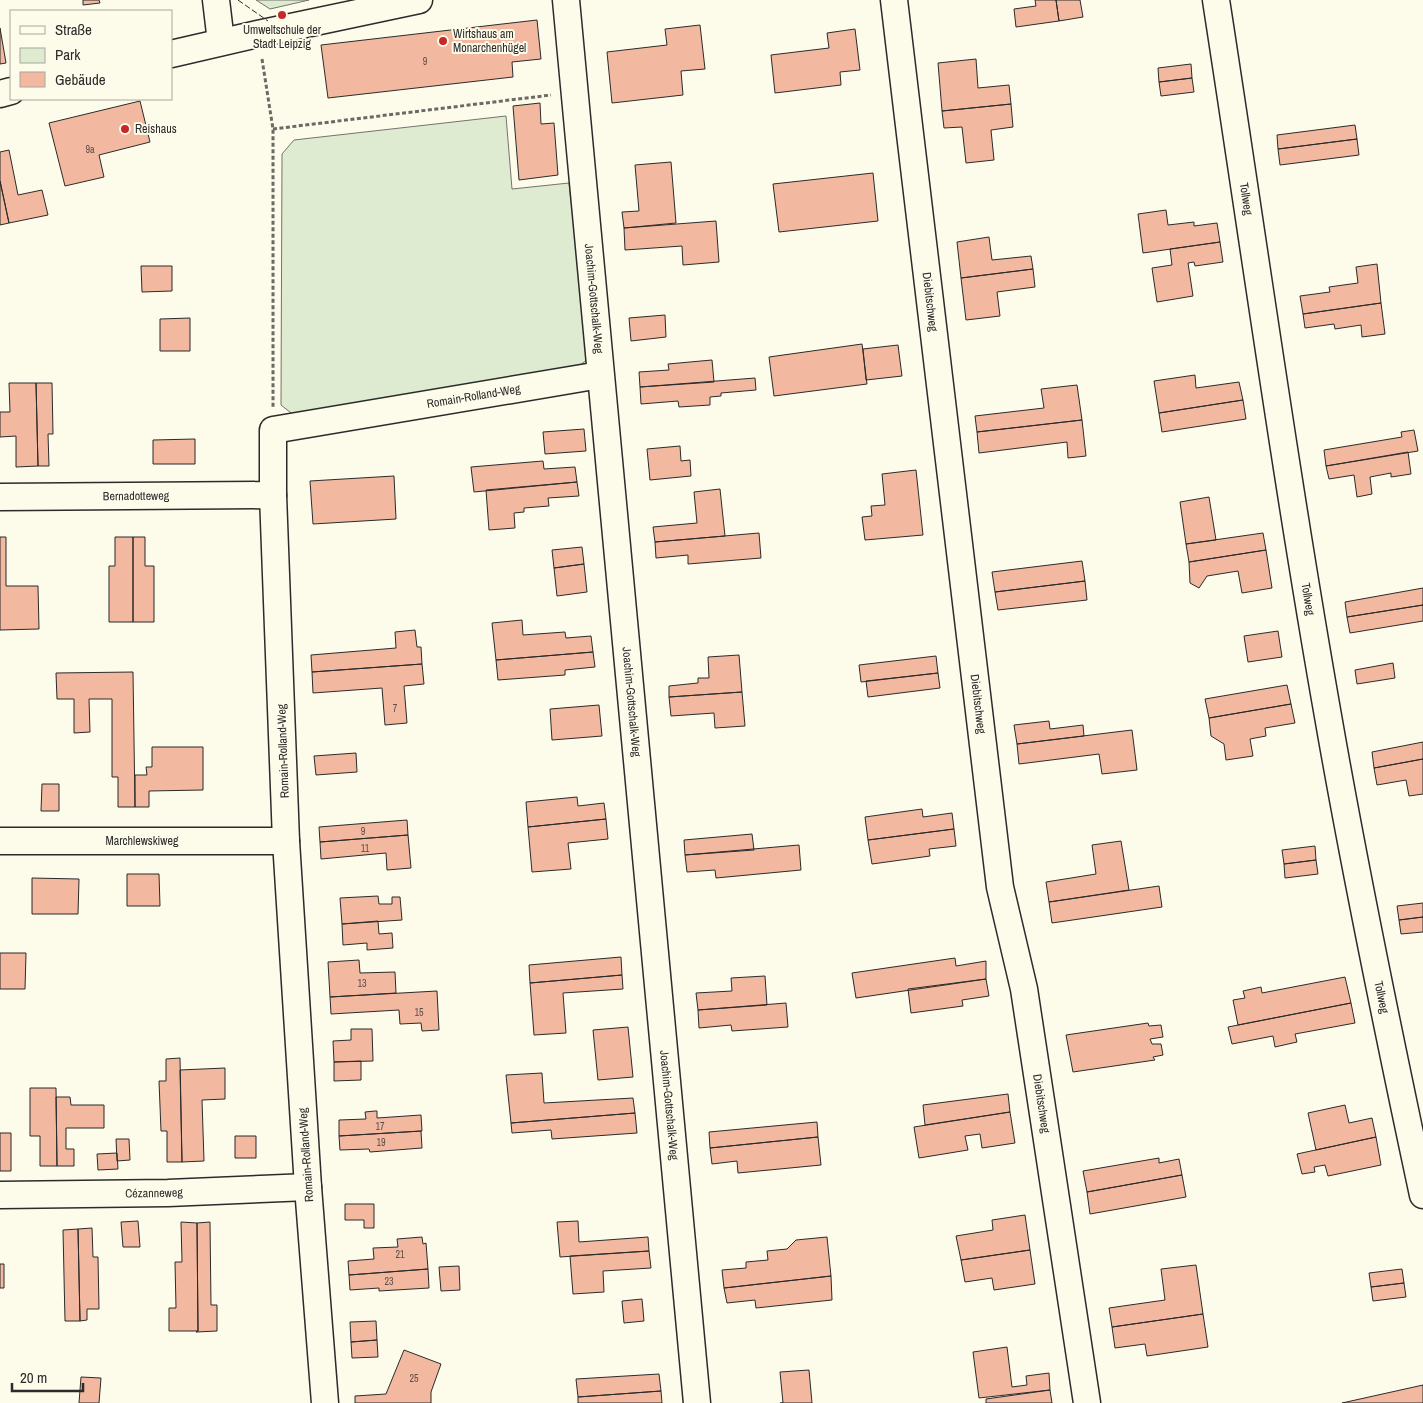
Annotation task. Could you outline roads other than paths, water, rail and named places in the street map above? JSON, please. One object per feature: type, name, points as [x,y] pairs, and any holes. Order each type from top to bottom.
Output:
[{"type":"street","points":[[216,0],[221,42]]},
{"type":"street","points":[[172,54],[419,0]]},
{"type":"street","name":"Joachim-Gottschalk-Weg","points":[[566,0],[697,1403]]},
{"type":"street","name":"Diebitschweg","points":[[894,0],[1000,887],[1024,989],[1087,1403]]},
{"type":"street","name":"Tollweg","points":[[1216,0],[1328,716],[1376,978],[1423,1195]]},
{"type":"street","name":"Romain-Rolland-Weg","points":[[325,1403],[308,1187],[286,840],[273,496],[273,430],[600,375]]},
{"type":"street","name":"Bernadotteweg","points":[[0,497],[273,496]]},
{"type":"street","name":"Marchlewskiweg","points":[[0,841],[286,840]]},
{"type":"street","name":"Cézanneweg","points":[[0,1195],[168,1193],[308,1187]]},
{"type":"place","name":"Umweltschule der Stadt Leipzig","points":[[282,15]]},
{"type":"place","name":"Wirtshaus am Monarchenhügel","points":[[443,41]]},
{"type":"place","name":"Reishaus","points":[[125,129]]}]
